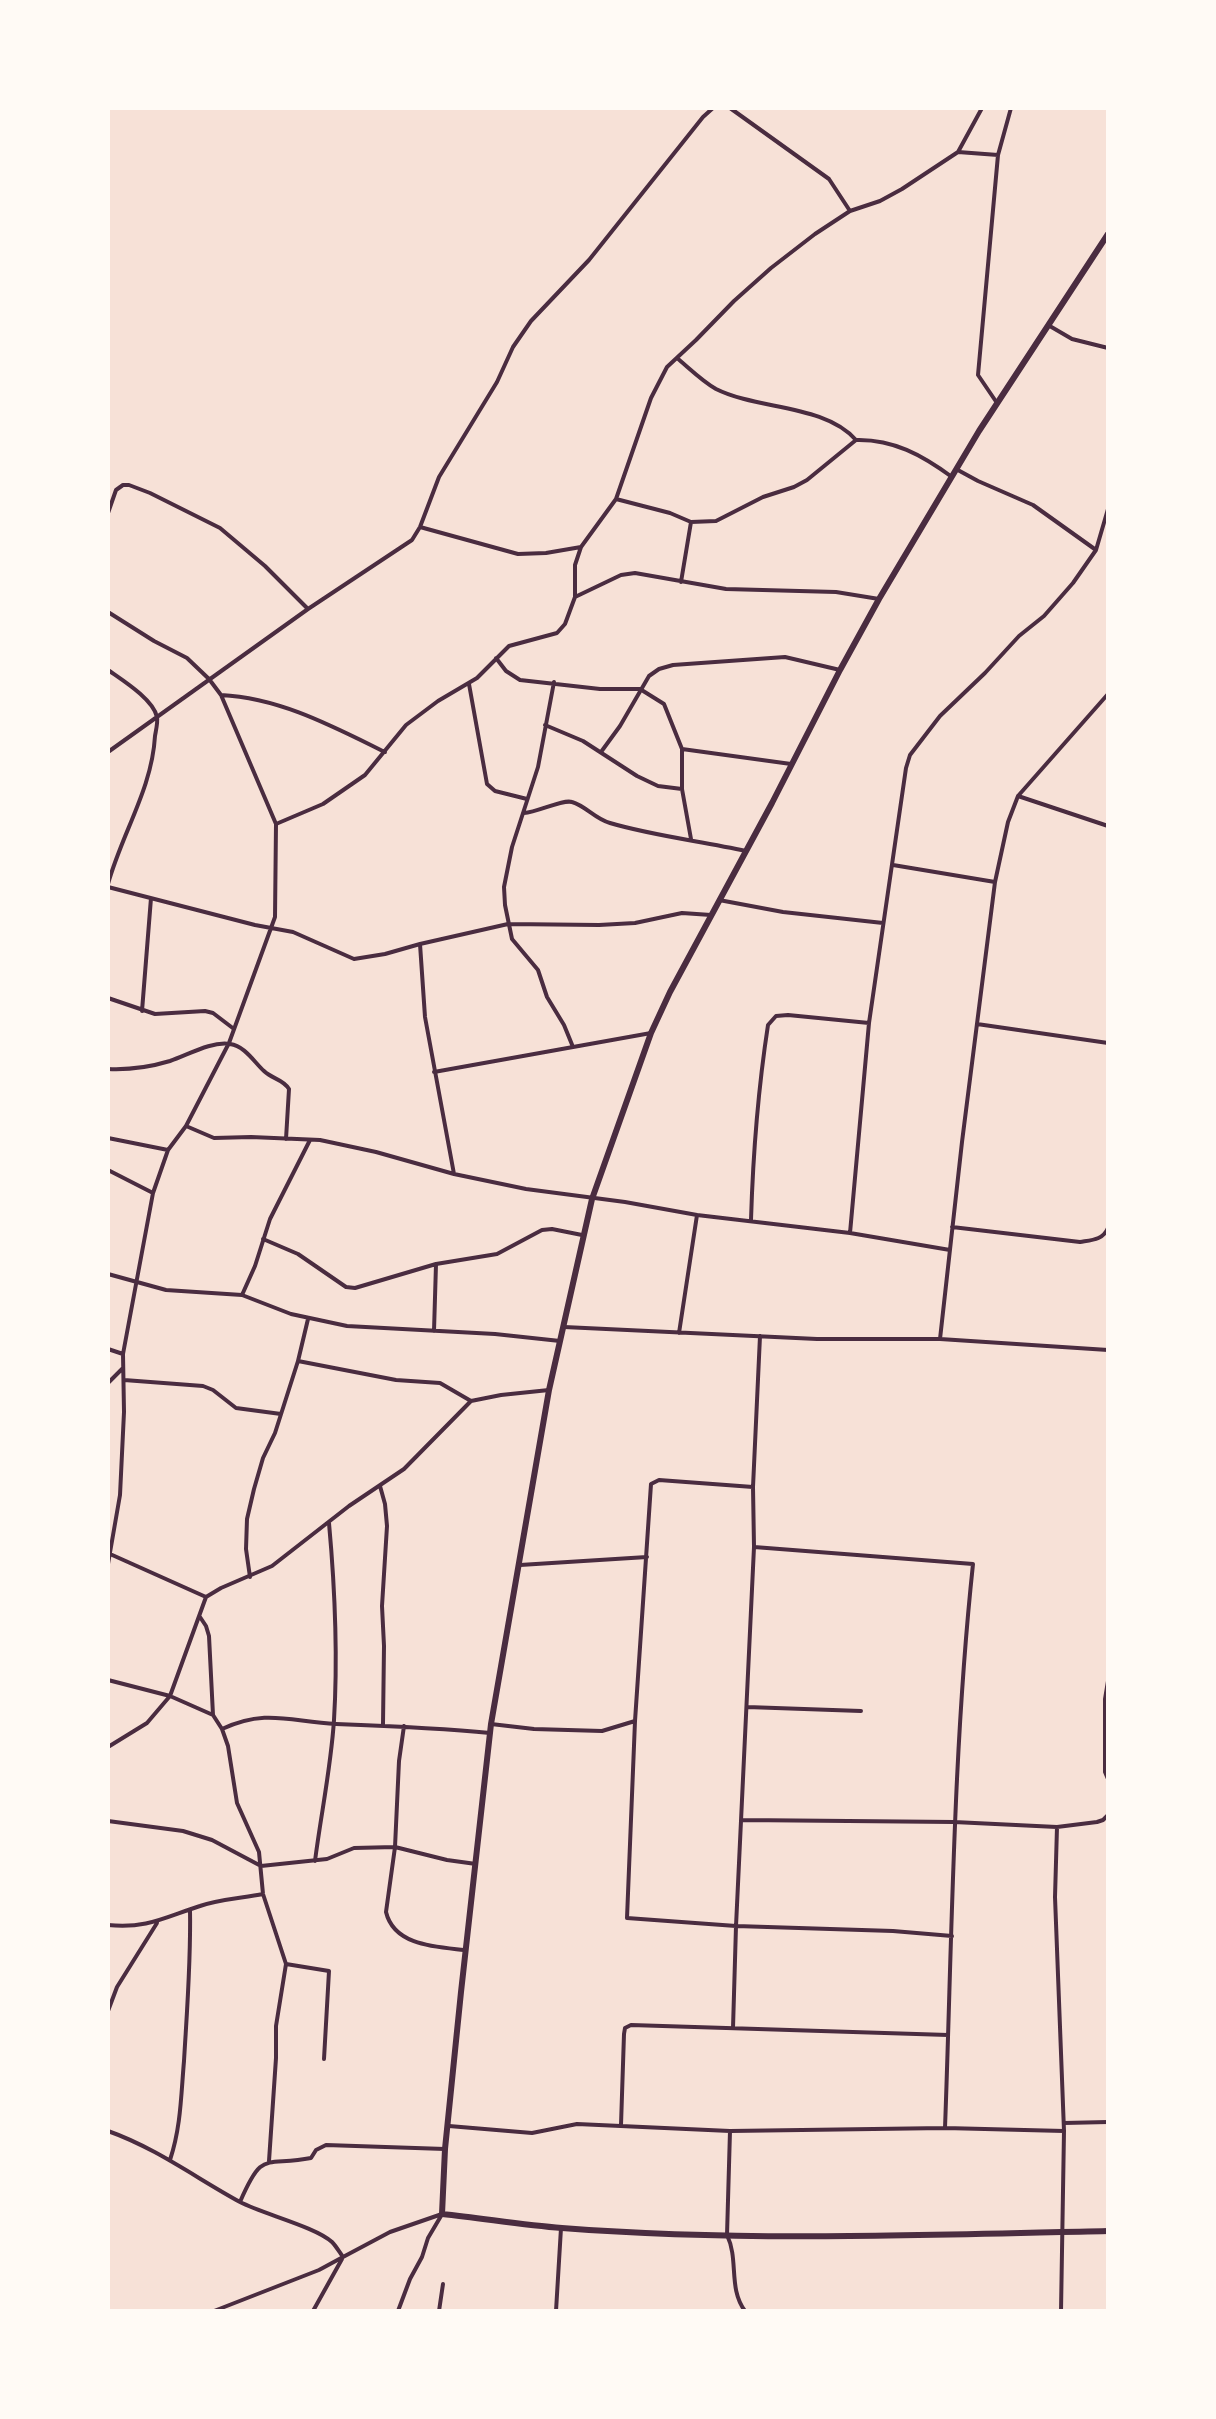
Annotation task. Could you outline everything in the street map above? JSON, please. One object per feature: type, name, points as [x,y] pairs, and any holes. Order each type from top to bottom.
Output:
[{"type":"street","points":[[108,752],[308,609],[412,540],[439,477],[531,321],[589,260],[713,108]]},
{"type":"street","points":[[730,108],[829,179],[850,211]]},
{"type":"street","points":[[276,824],[323,804],[365,775],[406,725],[438,701],[469,684],[509,646],[557,633],[565,624],[575,597],[575,565],[581,547],[616,499],[651,398],[667,367],[771,268],[815,234],[850,211],[891,195],[958,152],[982,108]]},
{"type":"street","points":[[997,403],[978,375],[998,155],[1011,108]]},
{"type":"street","points":[[958,152],[998,155]]},
{"type":"street","points":[[398,2311],[428,2238],[442,2214],[445,2149],[491,1724],[549,1390],[592,1199],[651,1033],[670,992],[840,670],[956,469],[1108,234]]},
{"type":"street","points":[[1048,325],[1072,339],[1108,348]]},
{"type":"street","points":[[677,358],[718,389],[817,416],[843,427],[856,440],[890,444],[908,450],[926,458],[952,477]]},
{"type":"street","points":[[616,499],[670,513],[691,522],[716,521],[763,497],[794,487],[826,466],[856,440]]},
{"type":"street","points":[[956,469],[1033,505],[1096,550]]},
{"type":"street","points":[[108,513],[116,490],[123,485],[162,499],[220,528],[265,566],[308,609]]},
{"type":"street","points":[[850,1233],[869,1023],[910,755],[940,716],[1063,594],[1096,550],[1108,509]]},
{"type":"street","points":[[681,582],[691,522]]},
{"type":"street","points":[[420,527],[518,554],[581,547]]},
{"type":"street","points":[[575,597],[621,575],[649,574],[737,590],[836,592],[879,599]]},
{"type":"street","points":[[108,612],[187,658],[209,679],[221,695],[276,824],[276,906],[271,927],[229,1043],[186,1126],[168,1150],[153,1193],[123,1354],[120,1495],[108,1564]]},
{"type":"street","points":[[601,752],[649,676],[659,669],[673,665],[785,657],[840,670]]},
{"type":"street","points":[[496,658],[506,671],[520,680],[600,689],[640,689],[664,704],[682,749],[682,789],[691,839]]},
{"type":"street","points":[[108,670],[138,693],[157,716],[154,753],[143,795],[114,861],[108,886],[293,932],[354,959],[508,924],[599,925],[635,923],[682,913],[711,915]]},
{"type":"street","points":[[554,682],[538,767],[512,847],[504,887],[512,939],[538,970],[547,997],[573,1047]]},
{"type":"street","points":[[469,684],[487,784],[495,791],[528,799]]},
{"type":"street","points":[[940,1339],[995,882],[1008,822],[1018,796],[1108,694]]},
{"type":"street","points":[[221,695],[251,697],[309,715],[385,752]]},
{"type":"street","points":[[545,725],[583,741],[658,786],[682,789]]},
{"type":"street","points":[[682,749],[793,764]]},
{"type":"street","points":[[1018,796],[1108,826]]},
{"type":"street","points":[[524,813],[570,801],[605,822],[746,851]]},
{"type":"street","points":[[893,865],[995,882]]},
{"type":"street","points":[[142,1012],[151,898]]},
{"type":"street","points":[[719,900],[783,912],[883,923]]},
{"type":"street","points":[[420,944],[425,1017],[454,1174]]},
{"type":"street","points":[[108,998],[155,1014],[213,1013],[234,1029]]},
{"type":"street","points":[[751,1220],[757,1099],[768,1025],[776,1016],[788,1015],[869,1023]]},
{"type":"street","points":[[977,1024],[1108,1043]]},
{"type":"street","points":[[434,1072],[651,1033]]},
{"type":"street","points":[[108,1069],[152,1066],[203,1048],[229,1043],[245,1051],[267,1074],[286,1083],[289,1089],[286,1139]]},
{"type":"street","points":[[186,1126],[214,1138],[310,1140],[376,1152],[454,1174],[526,1189],[697,1215],[850,1233],[950,1250]]},
{"type":"street","points":[[108,1138],[168,1150]]},
{"type":"street","points":[[242,1295],[285,1186],[310,1140]]},
{"type":"street","points":[[108,1170],[153,1193]]},
{"type":"street","points":[[679,1333],[697,1215]]},
{"type":"street","points":[[952,1227],[1080,1242],[1097,1239],[1105,1235],[1108,1228]]},
{"type":"street","points":[[263,1239],[298,1254],[346,1287],[355,1288],[436,1264],[497,1254],[542,1230],[582,1235]]},
{"type":"street","points":[[434,1331],[436,1264]]},
{"type":"street","points":[[108,1274],[166,1290],[242,1295],[308,1319],[347,1326],[495,1334],[560,1341]]},
{"type":"street","points":[[250,1577],[246,1549],[247,1519],[263,1458],[275,1433],[298,1361],[308,1319]]},
{"type":"street","points":[[564,1327],[883,1341],[940,1339],[1108,1350]]},
{"type":"street","points":[[733,2028],[760,1336]]},
{"type":"street","points":[[108,1349],[123,1354]]},
{"type":"street","points":[[298,1361],[396,1380],[440,1383],[471,1401]]},
{"type":"street","points":[[108,1383],[123,1367]]},
{"type":"street","points":[[124,1380],[203,1386],[236,1408],[281,1414]]},
{"type":"street","points":[[108,1747],[147,1723],[170,1696],[206,1597],[272,1566],[349,1506],[404,1469],[471,1401],[549,1390]]},
{"type":"street","points":[[753,1487],[654,1481],[650,1487],[635,1721],[627,1918],[952,1936]]},
{"type":"street","points":[[380,1486],[387,1526],[382,1606],[383,1724]]},
{"type":"street","points":[[315,1861],[333,1724],[336,1613],[329,1523]]},
{"type":"street","points":[[754,1547],[973,1564],[954,1822],[945,2128]]},
{"type":"street","points":[[109,1553],[206,1597]]},
{"type":"street","points":[[517,1565],[647,1556]]},
{"type":"street","points":[[200,1617],[209,1636],[213,1715],[228,1746],[237,1803],[254,1837],[263,1894],[286,1964],[276,2026],[269,2161]]},
{"type":"street","points":[[108,1680],[170,1696],[213,1715]]},
{"type":"street","points":[[1108,1681],[1105,1699],[1105,1772],[1108,1779]]},
{"type":"street","points":[[747,1707],[861,1711]]},
{"type":"street","points":[[222,1729],[249,1718],[260,1718],[490,1733]]},
{"type":"street","points":[[491,1724],[602,1731],[635,1721]]},
{"type":"street","points":[[404,1726],[395,1847],[386,1912],[388,1921],[396,1931],[414,1942],[466,1950]]},
{"type":"street","points":[[742,1820],[954,1822],[1057,1827],[1097,1822],[1108,1815]]},
{"type":"street","points":[[108,1821],[183,1831],[212,1840],[261,1866],[315,1861],[354,1848],[395,1847],[476,1864]]},
{"type":"street","points":[[1057,1827],[1055,1897],[1064,2123],[1061,2311]]},
{"type":"street","points":[[108,1925],[128,1927],[157,1922],[202,1905],[263,1894]]},
{"type":"street","points":[[170,2160],[177,2141],[183,2092],[190,1910]]},
{"type":"street","points":[[108,2011],[117,1987],[157,1922]]},
{"type":"street","points":[[286,1964],[329,1971],[324,2059]]},
{"type":"street","points":[[621,2125],[625,2028],[631,2025],[948,2035]]},
{"type":"street","points":[[1064,2123],[1108,2122]]},
{"type":"street","points":[[449,2126],[532,2133],[577,2124],[730,2131],[945,2128],[1064,2131]]},
{"type":"street","points":[[108,2131],[131,2139],[240,2202],[320,2235],[332,2242],[343,2257]]},
{"type":"street","points":[[730,2131],[727,2235],[732,2246],[737,2299],[745,2311]]},
{"type":"street","points":[[240,2202],[258,2168],[269,2161],[311,2158],[321,2146],[445,2149]]},
{"type":"street","points":[[214,2311],[319,2270],[390,2232],[442,2214],[561,2228],[727,2235],[863,2237],[1108,2231]]},
{"type":"street","points":[[556,2311],[561,2228]]},
{"type":"street","points":[[313,2311],[343,2257]]},
{"type":"street","points":[[439,2311],[443,2284]]},
{"type":"street","points":[[557,2302],[564,2311]]}]
